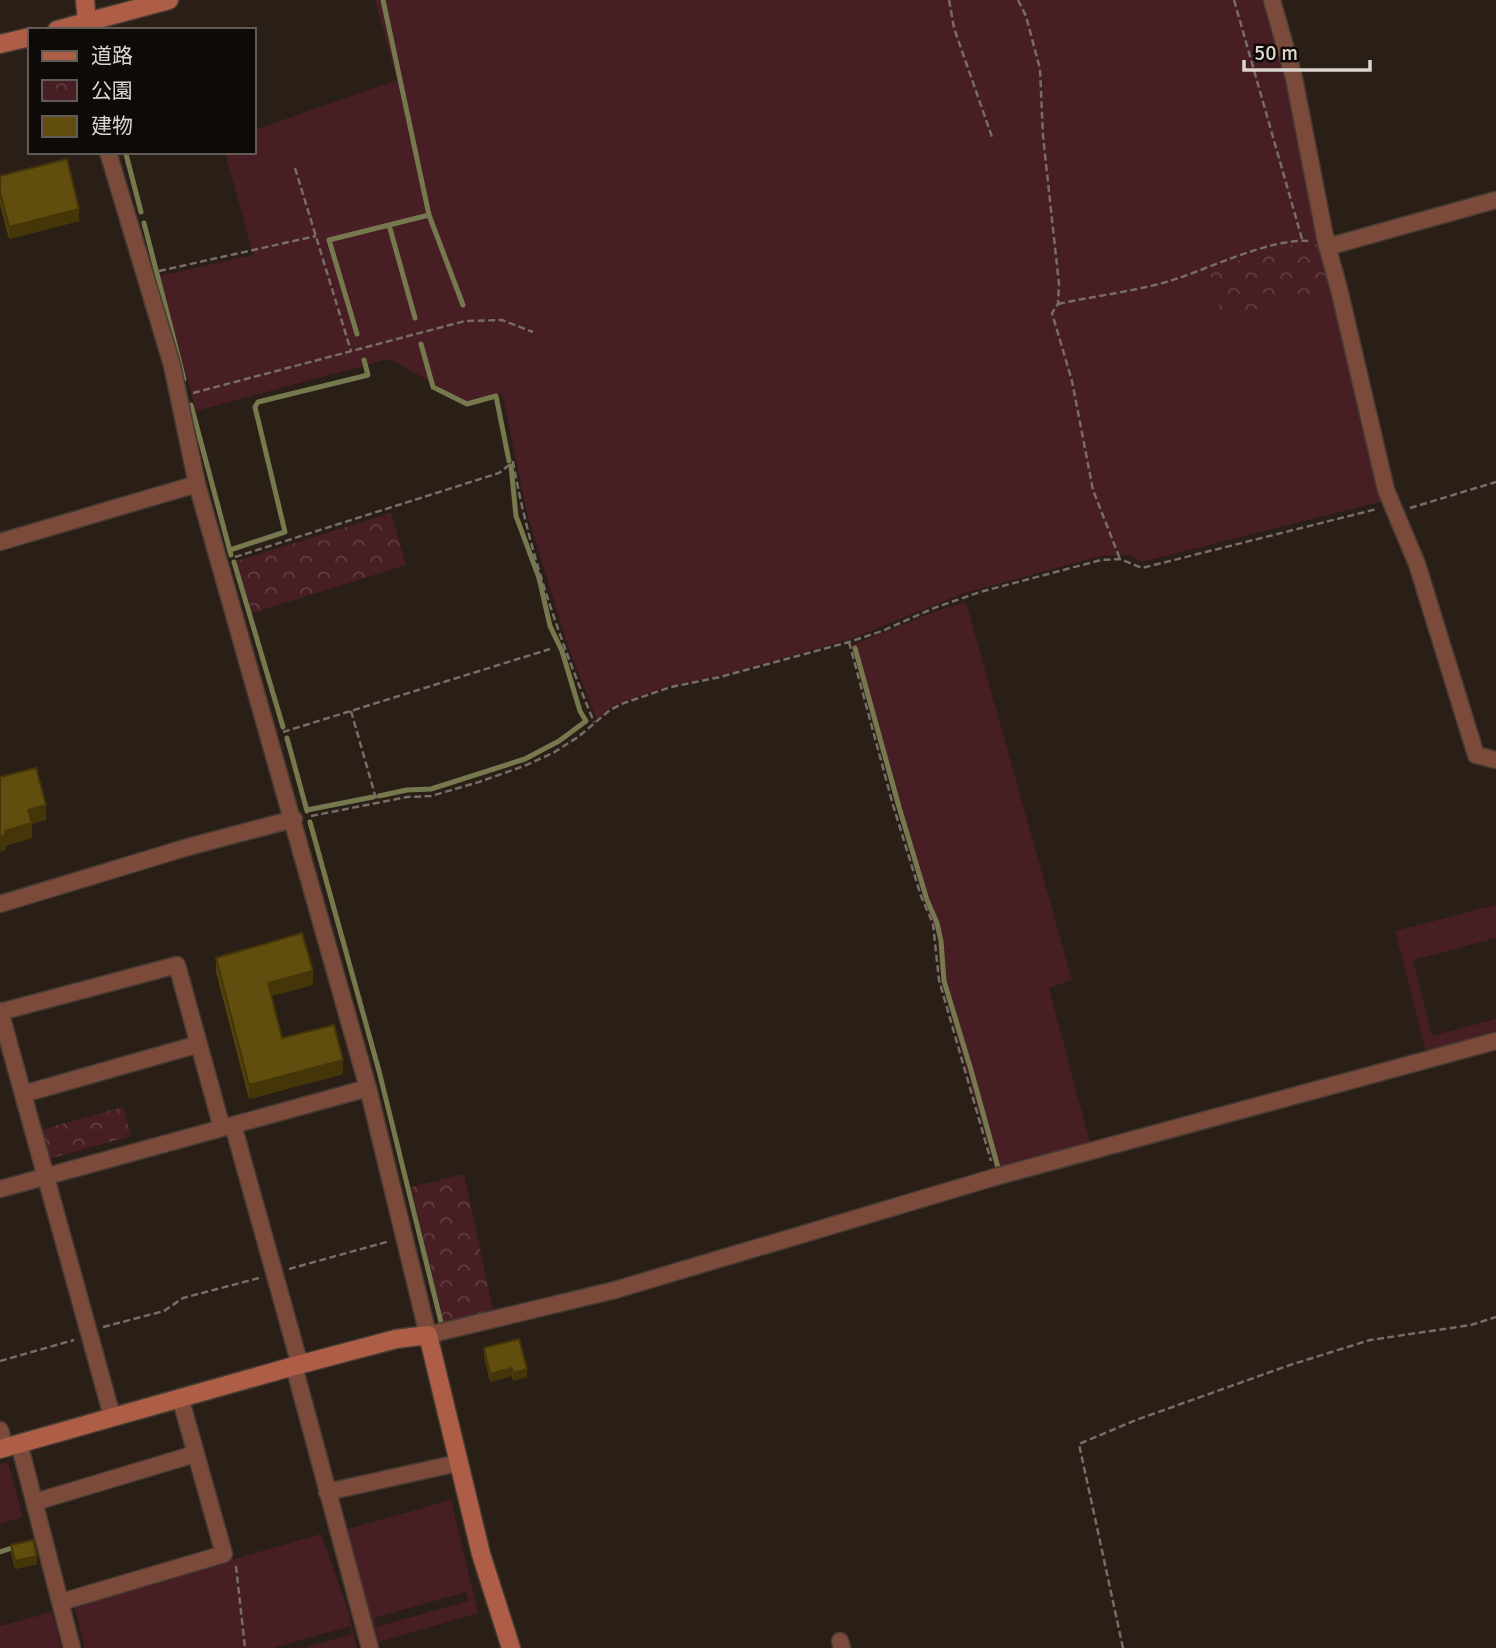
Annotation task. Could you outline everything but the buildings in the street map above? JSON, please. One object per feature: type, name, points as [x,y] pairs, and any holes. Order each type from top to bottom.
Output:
[{"type":"street","points":[[85,0],[88,26],[169,0]]},
{"type":"street","points":[[1272,0],[1294,78],[1326,244],[1386,491],[1435,618],[1476,755],[1496,760]]},
{"type":"street","points":[[0,44],[28,37]]},
{"type":"street","points":[[109,154],[180,396],[197,484],[368,1088],[458,1463],[488,1579],[511,1648]]},
{"type":"street","points":[[1326,244],[1496,200]]},
{"type":"street","points":[[0,542],[197,484]]},
{"type":"street","points":[[0,904],[188,847],[293,819]]},
{"type":"street","points":[[112,1416],[0,1012],[177,965],[199,1044],[275,1273],[327,1492],[370,1648]]},
{"type":"street","points":[[72,1648],[35,1502],[6,1442],[396,1339],[428,1335],[615,1290],[995,1177],[1496,1041]]},
{"type":"street","points":[[23,1094],[199,1044]]},
{"type":"street","points":[[0,1189],[368,1088]]},
{"type":"street","points":[[61,1602],[224,1554],[180,1397]]},
{"type":"street","points":[[35,1502],[195,1454]]},
{"type":"street","points":[[327,1492],[458,1463]]},
{"type":"path","points":[[949,0],[954,28],[992,137]]},
{"type":"path","points":[[1018,0],[1026,16],[1040,69],[1043,136],[1059,284],[1058,304],[1052,313],[1072,382],[1093,489],[1120,559]]},
{"type":"path","points":[[1234,0],[1303,240]]},
{"type":"path","points":[[295,168],[351,351]]},
{"type":"path","points":[[159,271],[316,236]]},
{"type":"path","points":[[1058,304],[1128,292],[1290,242],[1303,240],[1326,244]]},
{"type":"path","points":[[180,396],[466,321],[502,320],[533,332]]},
{"type":"path","points":[[219,562],[499,473],[513,462],[523,517],[558,633],[594,723]]},
{"type":"path","points":[[293,819],[407,797],[431,796],[524,766],[553,753],[578,737],[610,709],[671,687],[720,677],[849,642],[980,592],[1101,559],[1120,559],[1142,568],[1395,509],[1496,482]]},
{"type":"path","points":[[849,642],[893,805],[921,896],[933,924],[939,980],[995,1177]]},
{"type":"path","points":[[269,736],[550,649]]},
{"type":"path","points":[[351,711],[378,803]]},
{"type":"path","points":[[0,1361],[164,1311],[183,1298],[405,1237]]},
{"type":"path","points":[[1123,1648],[1079,1444],[1136,1420],[1290,1365],[1370,1340],[1471,1325],[1496,1317]]},
{"type":"path","points":[[236,1559],[245,1648]]},
{"type":"green space","points":[[375,0],[1266,0],[1383,501],[1142,562],[1128,555],[1101,556],[964,593],[851,639],[723,675],[669,686],[614,705],[597,720],[568,647],[527,513],[502,393],[470,403],[389,359],[196,411],[159,276],[253,255],[226,154],[256,154],[256,129],[397,80]]},
{"type":"green space","points":[[1303,243],[1322,245],[1334,290],[1223,320],[1209,269]]},
{"type":"green space","points":[[391,513],[406,565],[252,613],[237,561]]},
{"type":"green space","points":[[966,602],[1072,980],[1049,988],[1091,1147],[996,1172],[947,1001],[939,967],[938,939],[852,645]]},
{"type":"green space","points":[[1496,905],[1496,938],[1413,960],[1432,1036],[1496,1019],[1496,1036],[1427,1055],[1395,931]]},
{"type":"green space","points":[[123,1107],[131,1136],[49,1159],[41,1130]]},
{"type":"green space","points":[[464,1174],[494,1314],[445,1327],[411,1187]]},
{"type":"green space","points":[[8,1462],[23,1517],[0,1524],[0,1464]]},
{"type":"green space","points":[[451,1500],[478,1613],[379,1642],[344,1530]],"holes":[[[466,1592],[469,1601],[376,1627],[374,1618]]]},
{"type":"green space","points":[[321,1534],[348,1610],[357,1648],[304,1648],[352,1634],[350,1626],[273,1648],[85,1648],[74,1605]]},
{"type":"green space","points":[[52,1612],[61,1648],[0,1648],[0,1626]]},
{"type":"waterway","points":[[357,334],[329,240],[429,215],[383,0]]},
{"type":"waterway","points":[[126,154],[141,212]]},
{"type":"waterway","points":[[429,215],[463,305]]},
{"type":"waterway","points":[[144,223],[184,379]]},
{"type":"waterway","points":[[389,225],[415,318]]},
{"type":"waterway","points":[[421,344],[433,387],[467,404],[496,396],[509,461]]},
{"type":"waterway","points":[[230,550],[285,532],[255,407],[258,402],[368,375],[364,360]]},
{"type":"waterway","points":[[191,405],[231,555]]},
{"type":"waterway","points":[[379,796],[407,790],[431,789],[525,759],[559,741],[586,721],[580,711],[562,651],[550,626],[539,578],[516,516],[511,466]]},
{"type":"waterway","points":[[234,562],[283,727]]},
{"type":"waterway","points":[[855,648],[899,807],[927,900],[937,923],[944,981],[999,1171]]},
{"type":"waterway","points":[[287,738],[307,811]]},
{"type":"waterway","points":[[307,810],[373,797]]},
{"type":"waterway","points":[[310,822],[379,1071],[441,1322]]},
{"type":"waterway","points":[[0,1552],[15,1547]]}]
